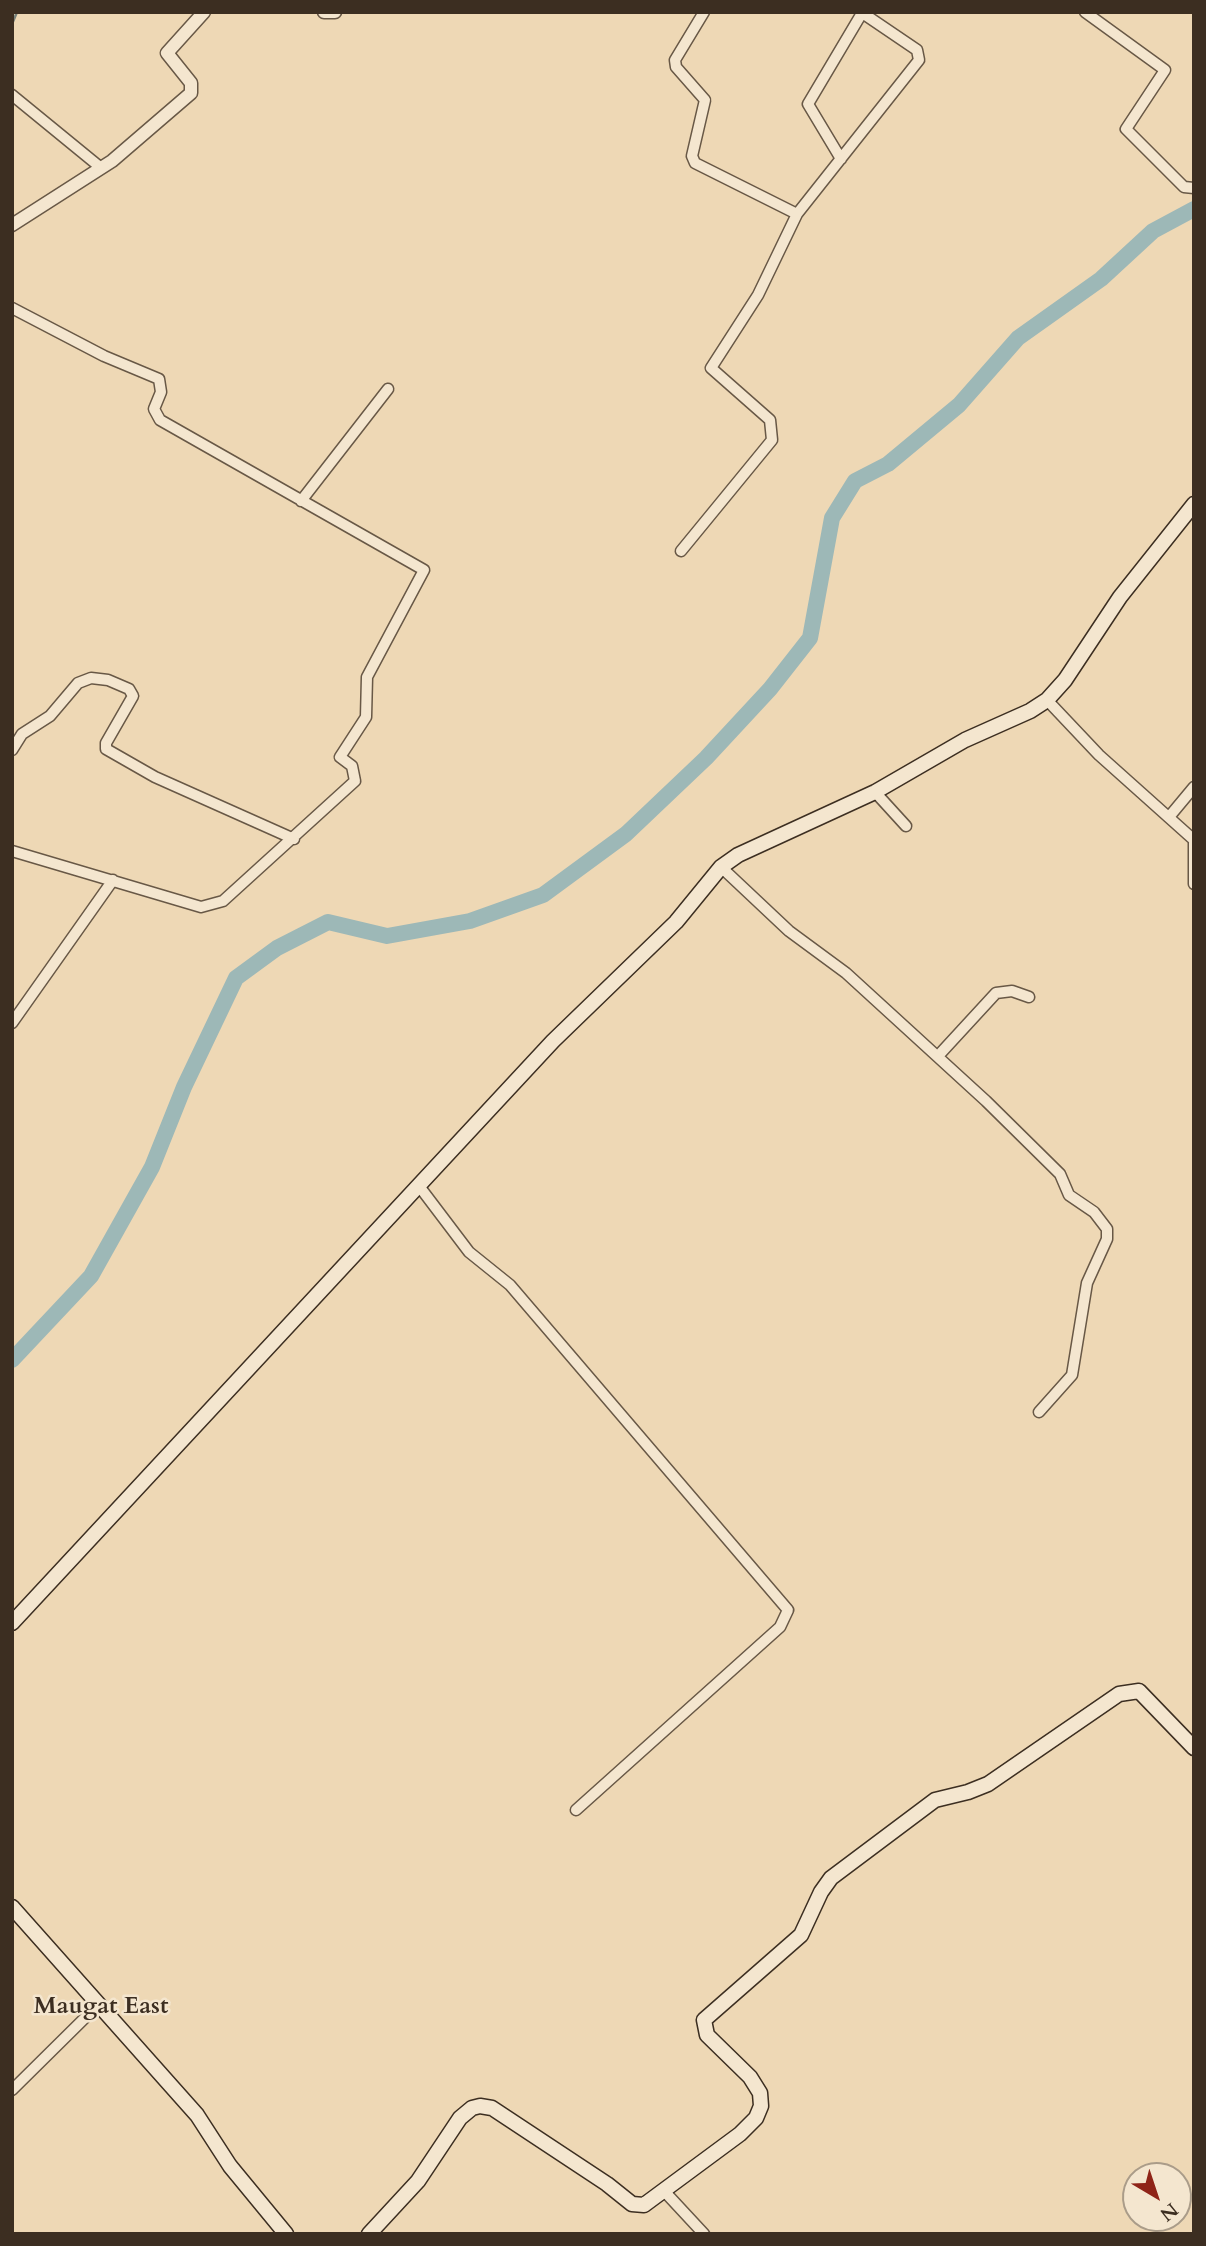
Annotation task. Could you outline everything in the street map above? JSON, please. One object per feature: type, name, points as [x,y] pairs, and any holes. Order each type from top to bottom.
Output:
[{"type":"main road","points":[[12,1623],[553,1041],[676,922],[721,867],[738,855],[875,792],[965,740],[1047,700],[1065,681],[1120,597],[1194,504]]},
{"type":"main road","points":[[369,2234],[418,2181],[460,2118],[472,2108],[480,2106],[492,2108],[607,2184],[632,2204],[644,2205],[665,2192],[756,2118],[761,2106],[760,2093],[750,2077],[708,2035],[704,2020],[801,1934],[821,1892],[831,1878],[935,1800],[968,1793],[988,1784],[1119,1694],[1139,1691],[1194,1748]]},
{"type":"main road","points":[[12,1907],[197,2115],[230,2166],[286,2234]]},
{"type":"street","points":[[12,225],[112,161],[191,93],[191,83],[167,53],[204,12]]},
{"type":"street","points":[[324,12],[335,12]]},
{"type":"street","points":[[704,12],[675,60],[676,66],[705,100],[692,156],[695,163],[797,214]]},
{"type":"street","points":[[1085,12],[1165,70],[1126,129],[1184,187],[1194,188]]},
{"type":"street","points":[[681,551],[772,440],[770,420],[710,368],[758,295],[797,214],[841,159],[919,60],[917,50],[861,13],[808,104],[841,159]]},
{"type":"street","points":[[12,95],[100,167]]},
{"type":"street","points":[[12,308],[104,356],[159,379],[161,392],[154,410],[160,420],[424,570],[367,677],[366,718],[340,757],[352,766],[355,781],[295,839],[223,901],[201,908],[12,851]]},
{"type":"street","points":[[300,500],[388,389]]},
{"type":"street","points":[[12,750],[22,734],[50,716],[78,683],[91,678],[108,680],[129,689],[133,696],[106,743],[106,749],[209,803],[232,810],[295,839]]},
{"type":"street","points":[[1047,700],[1103,759],[1194,841],[1194,884]]},
{"type":"street","points":[[1169,817],[1194,787]]},
{"type":"street","points":[[875,792],[906,826]]},
{"type":"street","points":[[721,867],[789,931],[846,973],[938,1056],[1060,1174],[1069,1195],[1094,1212],[1107,1229],[1107,1239],[1087,1283],[1072,1375],[1039,1412]]},
{"type":"street","points":[[12,1023],[113,880]]},
{"type":"street","points":[[938,1056],[996,993],[1012,991],[1029,998]]},
{"type":"street","points":[[419,1186],[469,1252],[510,1285],[788,1610],[780,1627],[576,1810]]},
{"type":"street","points":[[12,2090],[98,2005]]},
{"type":"street","points":[[665,2192],[704,2234]]},
{"type":"waterway","points":[[12,24],[17,12]]},
{"type":"waterway","points":[[12,1360],[91,1276],[152,1167],[184,1087],[236,978],[277,948],[328,922],[387,936],[470,921],[543,895],[626,834],[706,758],[770,689],[810,638],[832,518],[855,481],[888,464],[959,405],[1018,338],[1101,279],[1153,231],[1194,209]]},
{"type":"district","name":"Maugat East","points":[[101,2007]]}]
